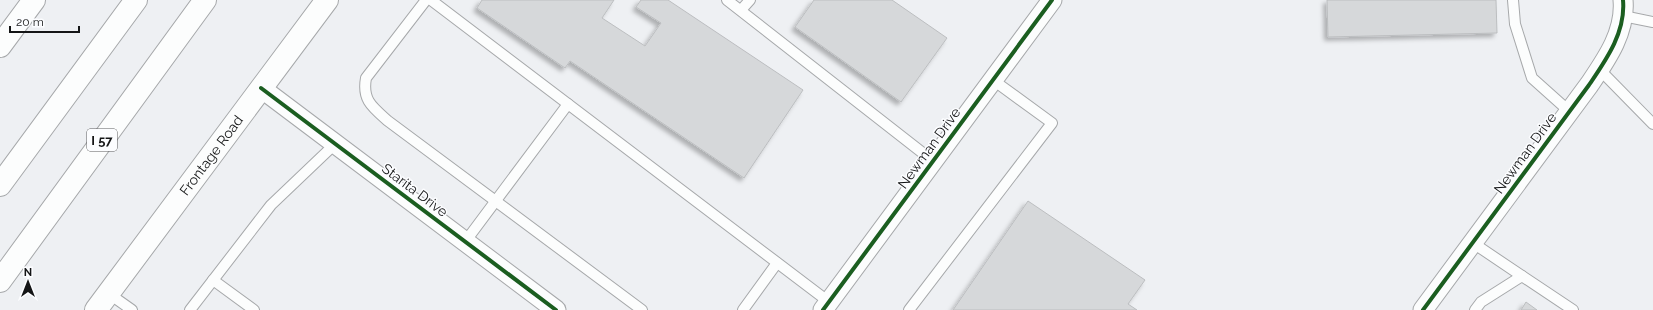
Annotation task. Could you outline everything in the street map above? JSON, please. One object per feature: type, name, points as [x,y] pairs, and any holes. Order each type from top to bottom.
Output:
[{"type":"main road","points":[[0,46],[34,0]]},
{"type":"main road","points":[[76,80],[125,0]]},
{"type":"main road","points":[[0,184],[136,0]]},
{"type":"main road","name":"I 57","points":[[0,281],[205,0]]},
{"type":"main road","name":"Frontage Road","points":[[96,310],[327,0]]},
{"type":"street","name":"Newman Drive","points":[[826,306],[1052,0]]},
{"type":"street","name":"Newman Drive","points":[[1423,310],[1570,112],[1614,47],[1623,8]]},
{"type":"street","name":"Starita Drive","points":[[260,88],[556,310]]},
{"type":"lane","points":[[426,0],[366,78],[364,90],[368,101],[388,121],[642,310]]},
{"type":"lane","points":[[431,0],[777,263],[826,306]]},
{"type":"lane","points":[[727,0],[933,161]]},
{"type":"lane","points":[[741,10],[750,0]]},
{"type":"lane","points":[[1512,0],[1514,24],[1532,78],[1570,112]]},
{"type":"lane","points":[[1623,8],[1653,22]]},
{"type":"lane","points":[[1599,69],[1653,124]]},
{"type":"lane","points":[[908,310],[1052,124],[993,80]]},
{"type":"lane","points":[[465,242],[568,104]]},
{"type":"lane","points":[[190,310],[271,205],[335,144]]},
{"type":"lane","points":[[1473,243],[1573,310]]},
{"type":"lane","points":[[743,310],[777,263]]},
{"type":"lane","points":[[1475,310],[1481,302],[1522,276]]},
{"type":"lane","points":[[213,280],[254,310]]},
{"type":"lane","points":[[108,293],[132,310]]},
{"type":"building","points":[[482,0],[614,0],[602,18],[645,46],[661,23],[636,7],[641,0],[668,0],[803,90],[744,178],[570,61],[565,68],[477,8]]},
{"type":"building","points":[[814,0],[892,0],[947,38],[901,102],[795,27]]},
{"type":"building","points":[[1327,0],[1496,0],[1497,33],[1328,37]]},
{"type":"building","points":[[1028,201],[1145,280],[1128,304],[1137,310],[953,310]]},
{"type":"building","points":[[1526,302],[1537,310],[1521,310]]},
{"type":"cycle path","points":[[823,310],[1052,0]]},
{"type":"cycle path","points":[[1423,310],[1602,66],[1614,45],[1618,34],[1623,12],[1623,0]]},
{"type":"cycle path","points":[[261,88],[556,310]]}]
